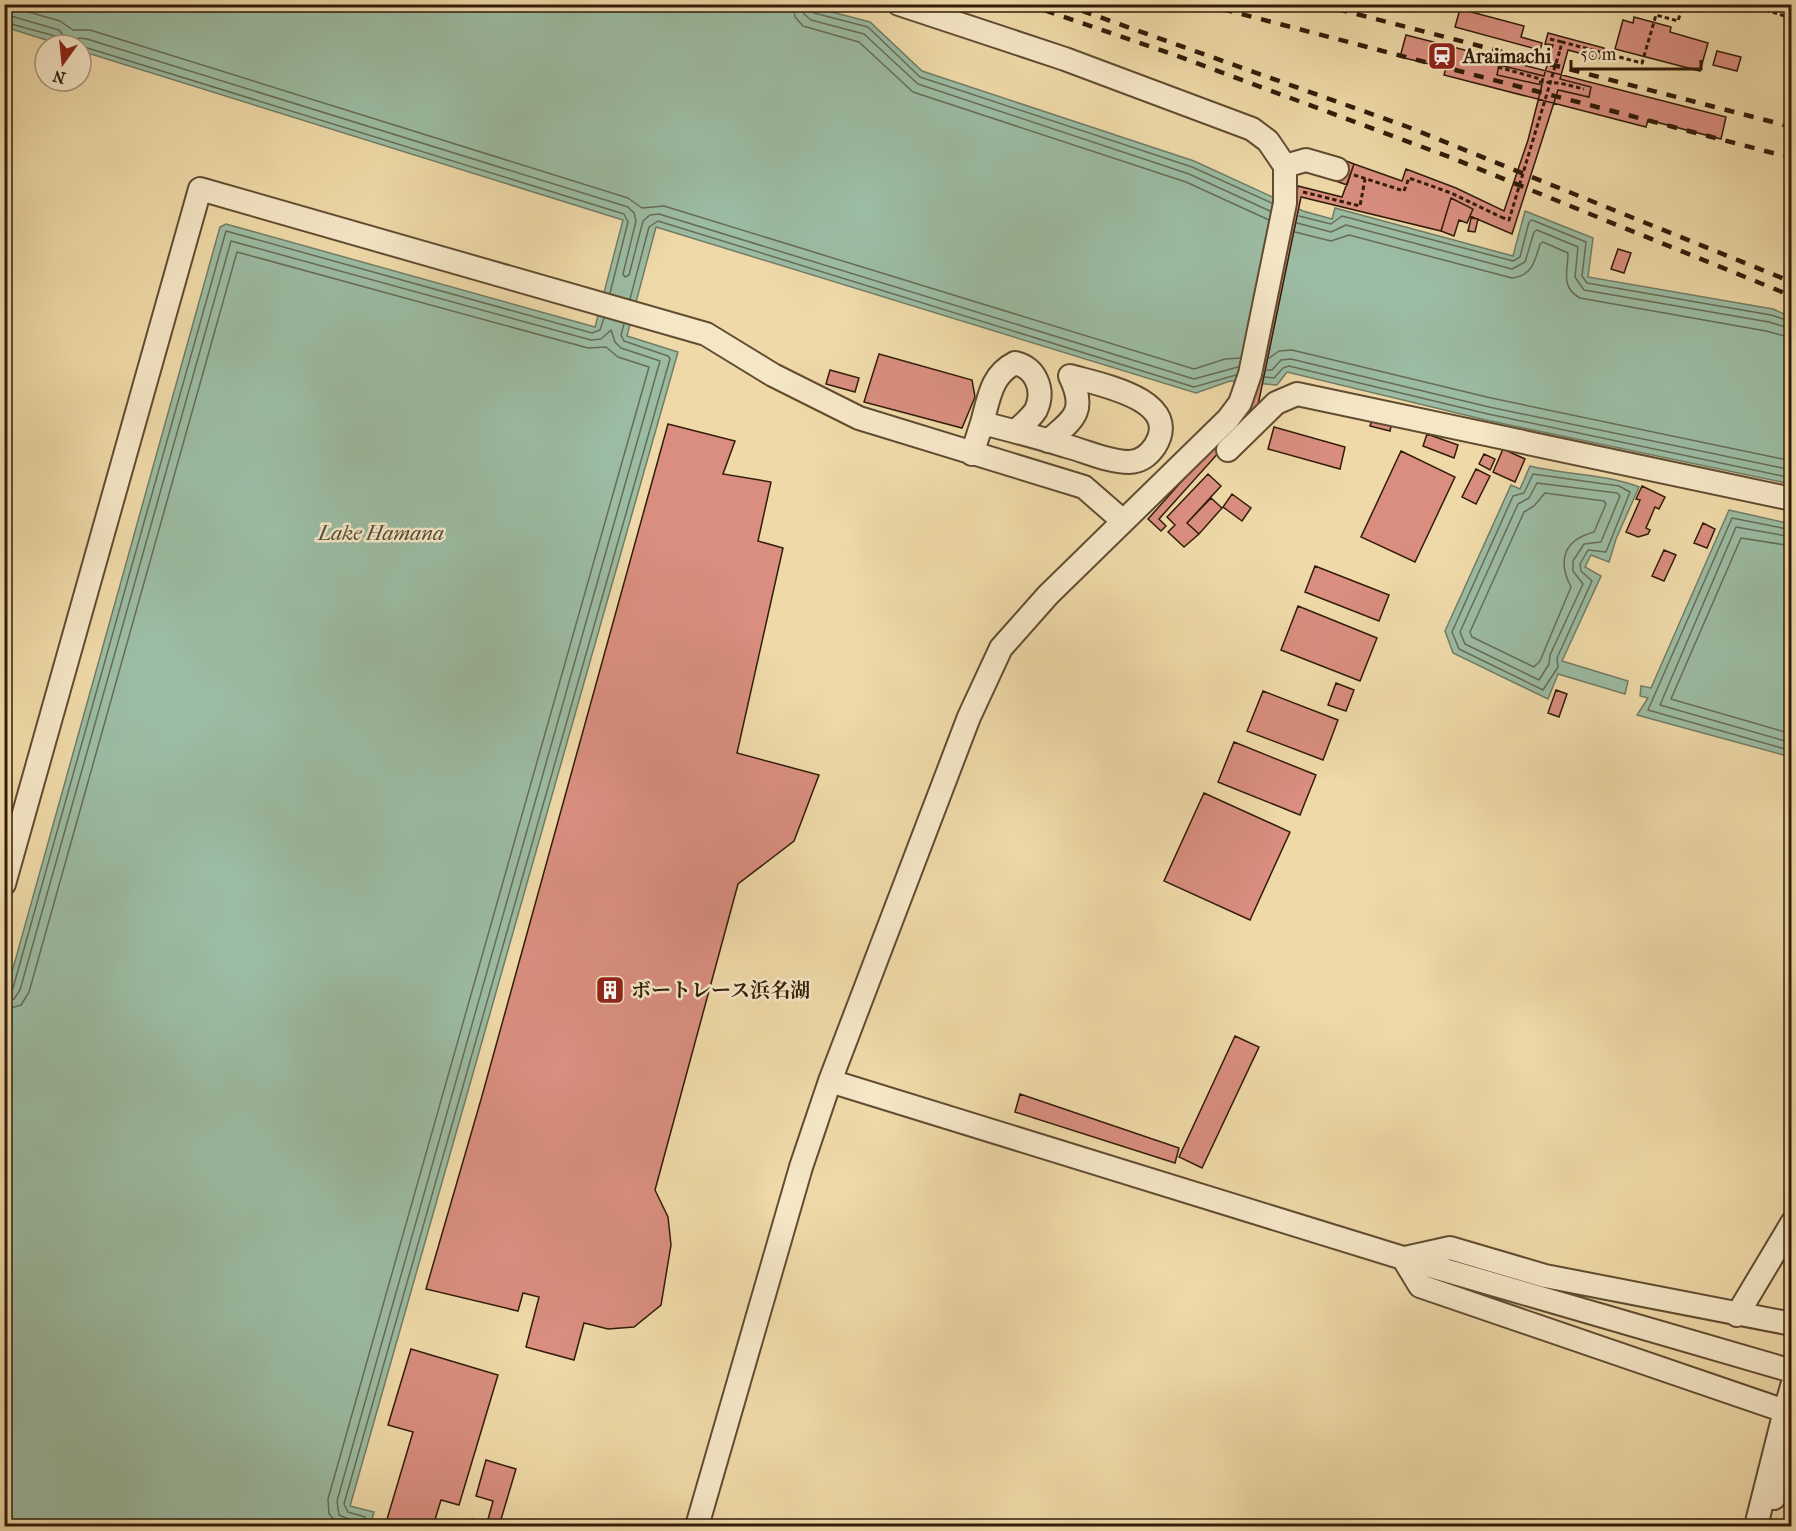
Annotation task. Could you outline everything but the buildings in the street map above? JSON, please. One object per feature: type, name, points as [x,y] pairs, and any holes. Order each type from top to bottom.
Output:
[{"type":"street","points":[[697,1527],[801,1167],[830,1081],[969,717],[1001,648],[1047,596],[1228,419],[1240,403],[1250,374],[1291,201],[1285,166],[1268,141],[1252,129],[1065,59],[899,4]]},
{"type":"street","points":[[1285,166],[1306,160],[1336,169]]},
{"type":"street","points":[[4,884],[200,189],[706,334],[773,375],[859,418],[1083,487],[1123,521]]},
{"type":"street","points":[[972,454],[995,378],[1003,369],[1016,363],[1131,394],[1143,400],[1157,417],[1160,427],[1159,437],[1148,454],[1130,462],[1092,454],[982,423]]},
{"type":"street","points":[[1016,431],[1036,409],[1040,394],[1038,382],[1026,366]]},
{"type":"street","points":[[1048,441],[1069,424],[1078,409],[1076,389],[1070,376]]},
{"type":"street","points":[[1228,450],[1276,403],[1297,394],[1791,499]]},
{"type":"street","points":[[830,1081],[1461,1276],[1791,1371]]},
{"type":"street","points":[[1737,1315],[1791,1223]]},
{"type":"street","points":[[1403,1258],[1450,1248],[1545,1276],[1791,1324]]},
{"type":"street","points":[[1403,1258],[1420,1286],[1788,1412]]},
{"type":"street","points":[[1756,1527],[1788,1412],[1791,1386]]},
{"type":"street","points":[[1762,1527],[1791,1458]]},
{"type":"path","points":[[1550,39],[1642,63],[1656,15],[1678,21],[1683,4]]},
{"type":"path","points":[[1744,4],[1791,18]]},
{"type":"path","points":[[1336,169],[1404,191],[1409,178],[1451,193],[1509,220],[1562,42]]},
{"type":"path","points":[[1498,68],[1542,81],[1584,89]]},
{"type":"path","points":[[1291,201],[1299,192],[1359,206],[1365,179]]},
{"type":"water","name":"Lake Hamana","points":[[5,5],[805,5],[870,22],[922,71],[1194,161],[1303,211],[1332,219],[1335,208],[1513,256],[1525,211],[1593,238],[1588,277],[1773,309],[1791,317],[1791,484],[1486,420],[1287,372],[1277,385],[1230,381],[1196,393],[656,227],[627,336],[678,352],[350,1506],[374,1512],[370,1526],[5,1526],[5,997],[220,227],[226,224],[595,327],[623,220],[93,55],[93,33],[33,33],[33,36],[5,27]]},
{"type":"water","points":[[1530,466],[1613,479],[1639,487],[1616,539],[1609,562],[1591,555],[1585,567],[1601,576],[1562,661],[1628,681],[1625,694],[1558,674],[1548,699],[1453,653],[1445,631],[1511,485],[1520,489]]},
{"type":"water","points":[[1729,510],[1791,524],[1791,757],[1637,715],[1648,698],[1640,696],[1641,686],[1651,688]]},
{"type":"railway","points":[[1026,4],[1172,54],[1452,158],[1792,296]]},
{"type":"railway","points":[[1063,4],[1408,127],[1792,282]]},
{"type":"railway","points":[[1203,4],[1792,158]]},
{"type":"railway","points":[[1318,4],[1792,127]]},
{"type":"place","name":"Araimachi","points":[[1442,56]]},
{"type":"place","name":"ボートレース浜名湖","points":[[610,990]]}]
